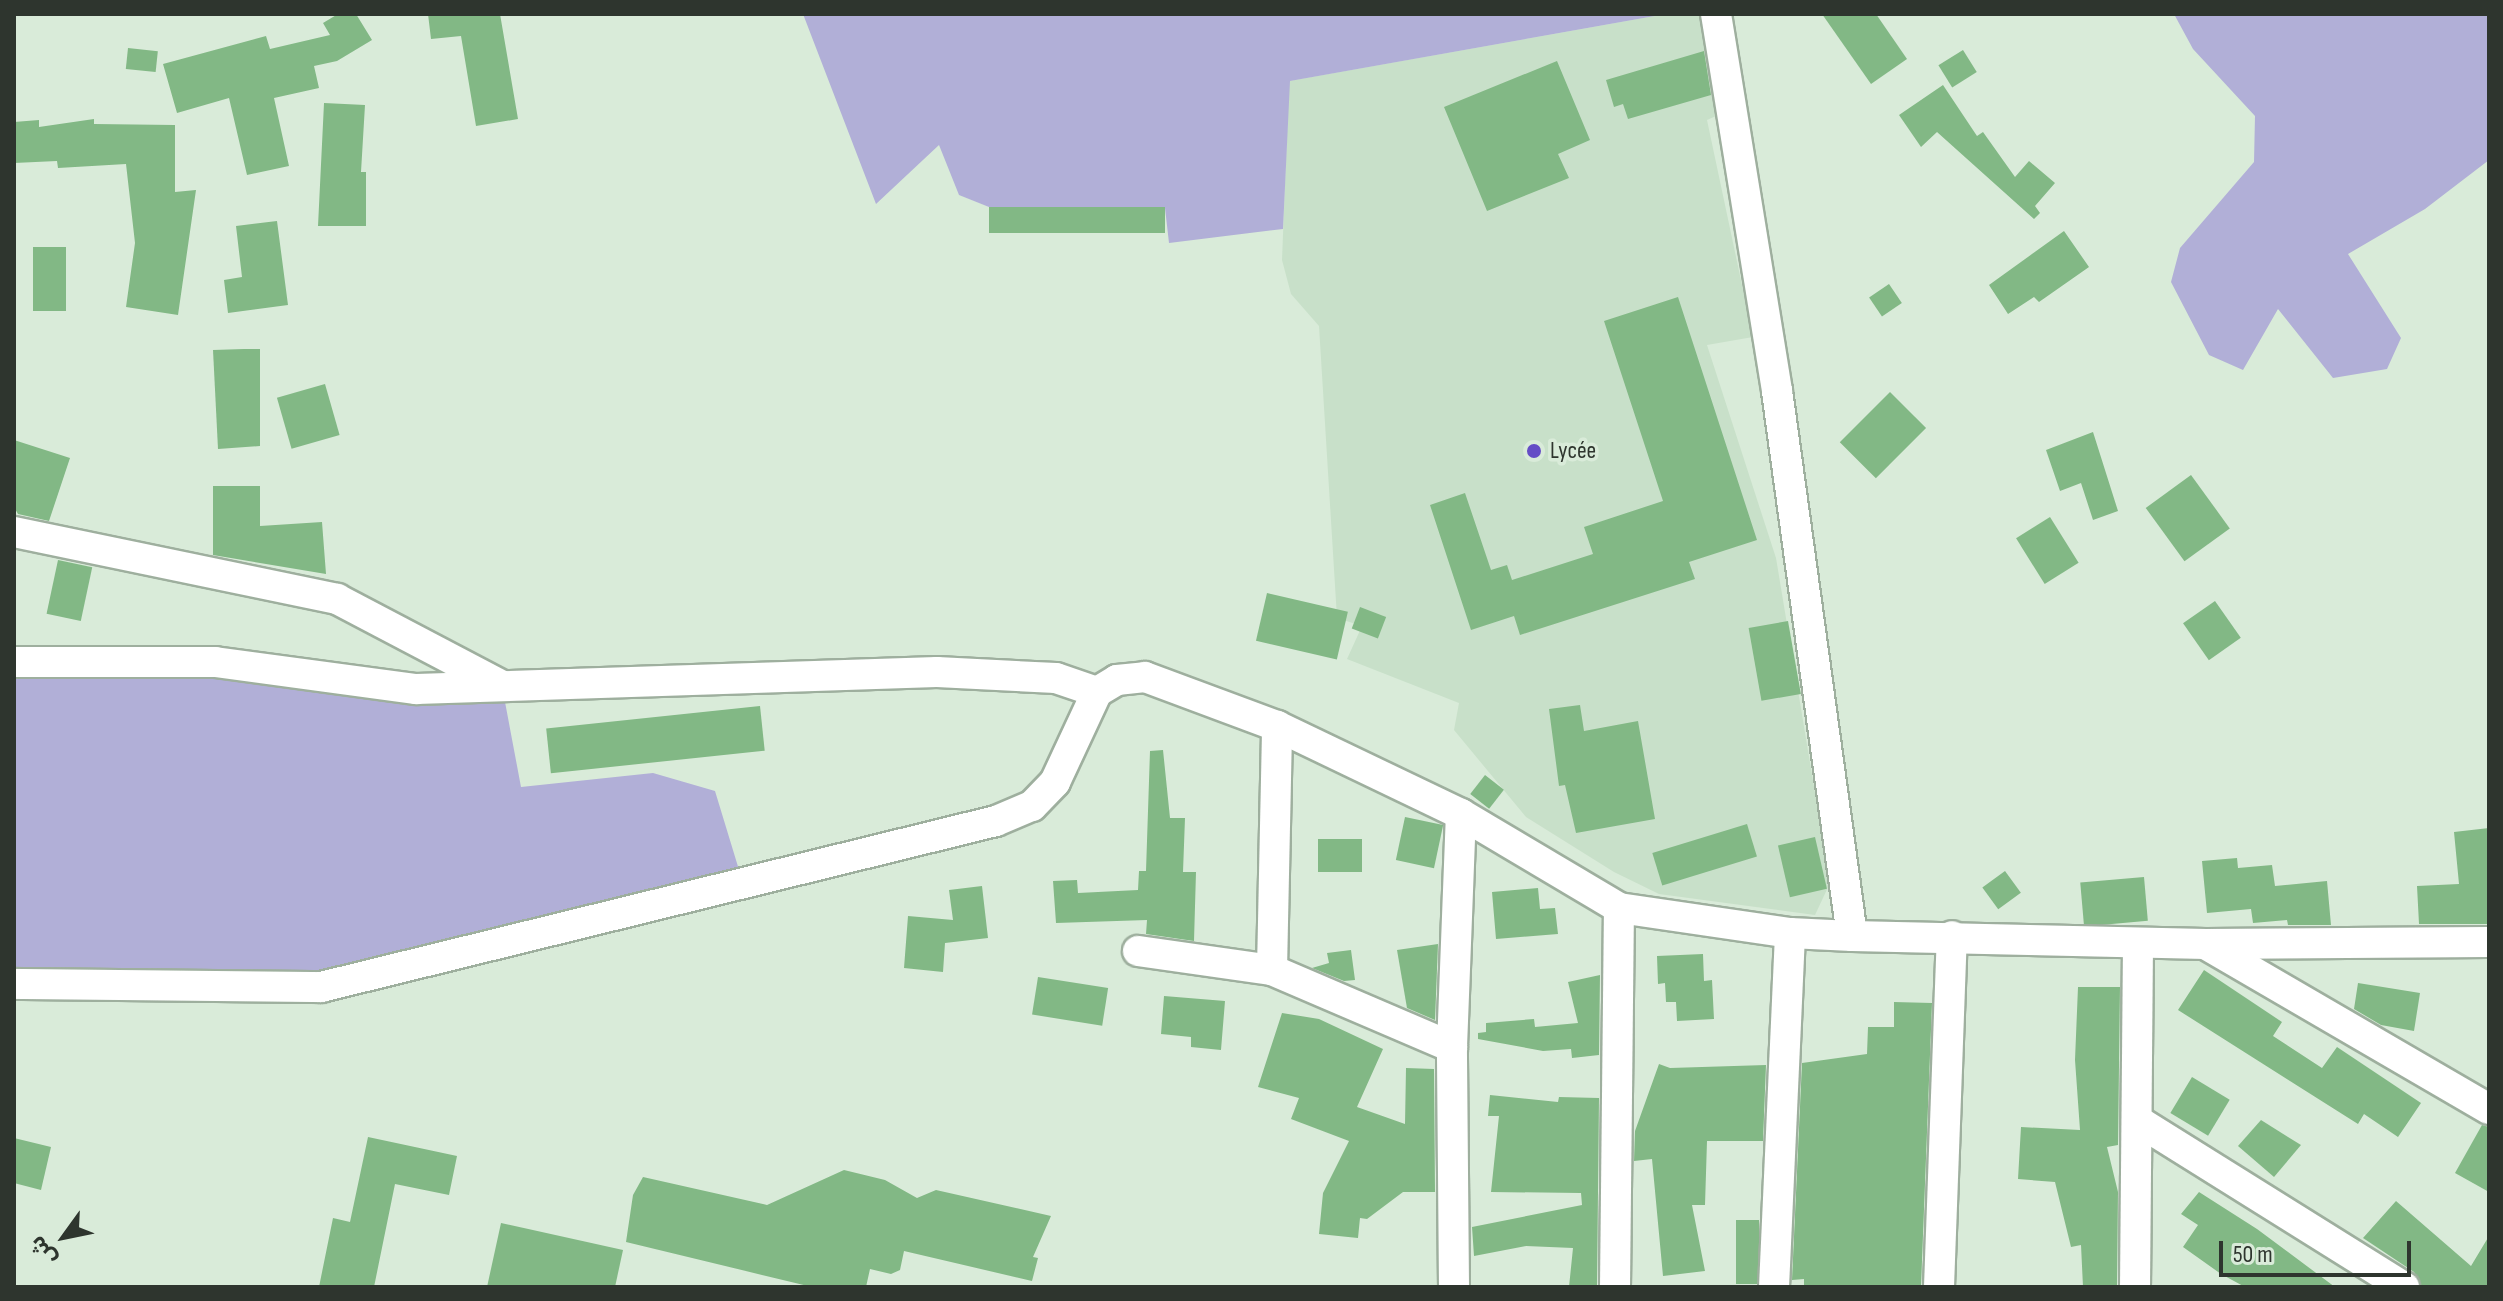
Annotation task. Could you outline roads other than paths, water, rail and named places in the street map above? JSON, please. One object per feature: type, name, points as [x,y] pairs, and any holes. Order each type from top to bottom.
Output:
[{"type":"street","points":[[1716,14],[1777,391],[1852,936]]},
{"type":"street","points":[[14,532],[337,599],[502,686]]},
{"type":"street","points":[[14,662],[215,662],[416,689],[937,672],[1056,678],[1097,692]]},
{"type":"street","points":[[14,984],[321,987],[996,821],[1032,806],[1055,782],[1097,692],[1117,680],[1145,677],[1277,726],[1461,814],[1619,908],[1790,933],[1852,936],[2206,944],[2489,942]]},
{"type":"street","points":[[1272,970],[1277,726]]},
{"type":"street","points":[[1454,1287],[1452,1047],[1461,814]]},
{"type":"street","points":[[1615,1287],[1619,908]]},
{"type":"street","points":[[1774,1287],[1790,933]]},
{"type":"street","points":[[1939,1287],[1952,936]]},
{"type":"street","points":[[2135,1287],[2138,943]]},
{"type":"street","points":[[2206,944],[2489,1109]]},
{"type":"street","points":[[1138,951],[1272,970],[1452,1047]]},
{"type":"street","points":[[2138,1121],[2404,1287]]},
{"type":"place","name":"Lycée","points":[[1534,451]]}]
